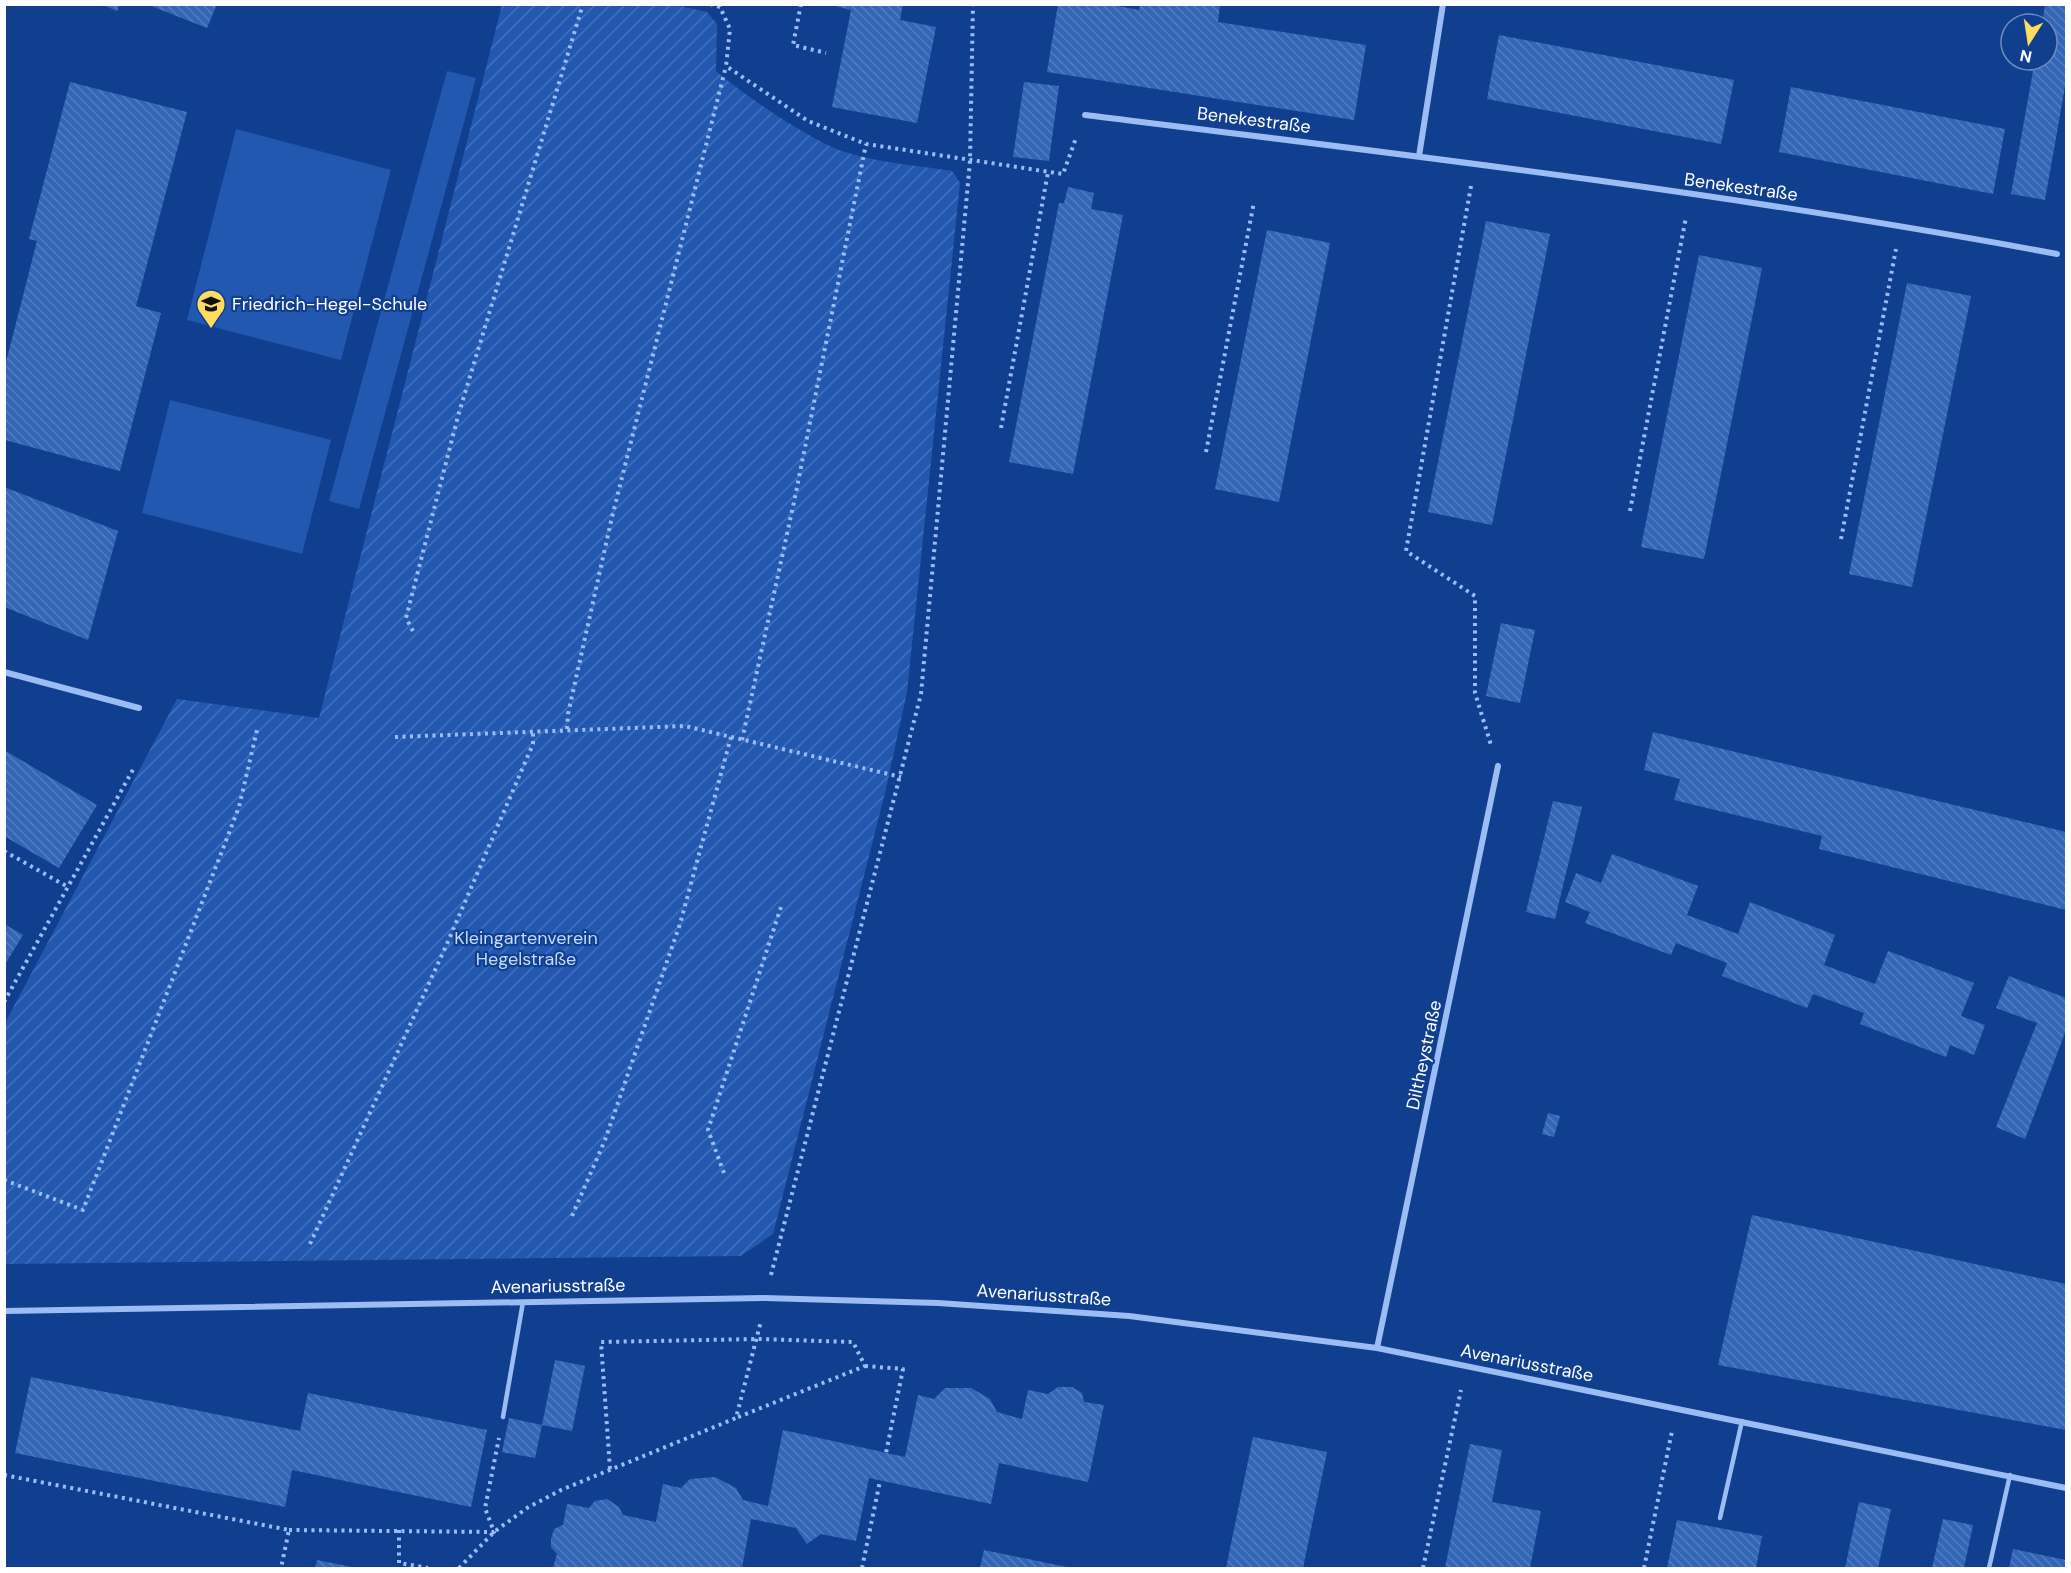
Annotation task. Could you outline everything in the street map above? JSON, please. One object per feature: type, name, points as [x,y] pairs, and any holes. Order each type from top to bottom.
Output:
[{"type":"street","points":[[1419,156],[1443,4]]},
{"type":"street","name":"Benekestraße","points":[[1085,115],[1419,156],[1900,225],[2057,254]]},
{"type":"street","points":[[4,672],[139,708]]},
{"type":"street","name":"Diltheystraße","points":[[1377,1348],[1498,766]]},
{"type":"street","name":"Avenariusstraße","points":[[4,1311],[765,1298],[938,1303],[1129,1316],[1377,1348],[2067,1488]]},
{"type":"lane","points":[[503,1417],[524,1302]]},
{"type":"lane","points":[[1720,1518],[1742,1421]]},
{"type":"lane","points":[[1989,1569],[2010,1475]]},
{"type":"path","points":[[413,631],[406,618],[458,416],[583,4]]},
{"type":"path","points":[[567,729],[568,714],[612,517],[726,66],[730,29],[720,7],[710,4]]},
{"type":"path","points":[[801,4],[793,45],[825,53]]},
{"type":"path","points":[[736,1418],[921,694],[970,161],[974,78],[973,4]]},
{"type":"path","points":[[726,66],[808,121],[866,144],[1048,172],[1063,174],[1085,115]]},
{"type":"path","points":[[742,740],[794,502],[866,144]]},
{"type":"path","points":[[1475,165],[1406,551],[1475,596],[1475,693],[1498,766]]},
{"type":"path","points":[[1001,428],[1048,172]]},
{"type":"path","points":[[1630,511],[1690,195]]},
{"type":"path","points":[[1206,452],[1254,202]]},
{"type":"path","points":[[1840,539],[1900,225]]},
{"type":"path","points":[[395,737],[685,726],[901,777]]},
{"type":"path","points":[[4,1180],[83,1210],[239,807],[257,730]]},
{"type":"path","points":[[310,1244],[446,946],[533,744],[533,733]]},
{"type":"path","points":[[572,1216],[605,1140],[680,924],[730,738]]},
{"type":"path","points":[[4,1002],[135,766]]},
{"type":"path","points":[[4,851],[68,887]]},
{"type":"path","points":[[724,1173],[708,1130],[781,907]]},
{"type":"path","points":[[610,1469],[601,1342],[758,1339],[853,1342],[865,1366]]},
{"type":"path","points":[[459,1569],[494,1532],[527,1508],[610,1469],[865,1366],[903,1369],[886,1453]]},
{"type":"path","points":[[1423,1569],[1466,1367]]},
{"type":"path","points":[[1644,1569],[1677,1408]]},
{"type":"path","points":[[494,1532],[485,1508],[503,1417]]},
{"type":"path","points":[[4,1475],[289,1530],[494,1532]]},
{"type":"path","points":[[862,1569],[880,1481]]},
{"type":"path","points":[[281,1569],[289,1530]]},
{"type":"path","points":[[399,1530],[399,1563],[428,1569]]},
{"type":"green space","name":"Kleingartenverein Hegelstraße","points":[[671,4],[707,12],[717,24],[716,71],[759,104],[795,127],[828,145],[855,155],[952,171],[960,183],[907,692],[886,789],[773,1234],[741,1256],[5,1264],[5,1023],[177,699],[319,718],[502,5]]},
{"type":"green space","points":[[447,71],[476,78],[359,509],[329,501]]},
{"type":"green space","points":[[236,129],[391,170],[341,360],[187,320]]},
{"type":"green space","points":[[170,400],[331,440],[302,554],[142,513]]},
{"type":"building","points":[[101,4],[120,4],[117,11]]},
{"type":"building","points":[[146,4],[217,4],[207,28]]},
{"type":"building","points":[[828,4],[903,4],[900,20],[936,27],[917,123],[832,107],[851,10]]},
{"type":"building","points":[[1058,4],[1106,4],[1139,10],[1140,4],[1220,4],[1218,22],[1366,45],[1354,120],[1047,72]]},
{"type":"building","points":[[2045,5],[2066,5],[2066,81],[2045,200],[2011,194],[2033,72],[2059,72],[2059,12],[2044,12]]},
{"type":"building","points":[[1499,35],[1734,80],[1721,144],[1487,99]]},
{"type":"building","points":[[70,82],[187,112],[136,306],[161,313],[120,471],[5,440],[5,366],[37,241],[29,239]]},
{"type":"building","points":[[1024,82],[1059,86],[1049,161],[1013,157]]},
{"type":"building","points":[[1791,87],[2005,129],[1993,194],[1779,152]]},
{"type":"building","points":[[1068,187],[1094,193],[1091,209],[1123,215],[1073,474],[1009,462],[1059,203],[1064,203]]},
{"type":"building","points":[[1486,221],[1550,234],[1492,525],[1428,512]]},
{"type":"building","points":[[1267,230],[1330,243],[1279,502],[1215,489]]},
{"type":"building","points":[[1699,255],[1762,268],[1704,559],[1641,547]]},
{"type":"building","points":[[1907,283],[1971,296],[1912,587],[1849,574]]},
{"type":"building","points":[[4,487],[118,531],[88,640],[4,607]]},
{"type":"building","points":[[1501,623],[1535,630],[1520,703],[1486,696]]},
{"type":"building","points":[[1653,732],[2066,832],[2066,910],[1819,849],[1822,836],[1674,800],[1680,779],[1644,770]]},
{"type":"building","points":[[4,750],[97,805],[59,868],[4,836]]},
{"type":"building","points":[[1553,801],[1582,807],[1555,919],[1526,912]]},
{"type":"building","points":[[1612,854],[1698,886],[1687,915],[1738,934],[1750,902],[1835,935],[1824,965],[1875,984],[1888,951],[1974,983],[1961,1016],[1985,1025],[1974,1055],[1950,1045],[1946,1057],[1860,1024],[1864,1013],[1813,994],[1807,1008],[1722,976],[1727,963],[1676,943],[1671,955],[1585,923],[1590,912],[1565,902],[1576,873],[1601,883]]},
{"type":"building","points":[[4,924],[23,935],[4,966]]},
{"type":"building","points":[[2009,976],[2066,998],[2066,1030],[2025,1139],[1996,1127],[2037,1023],[1996,1008]]},
{"type":"building","points":[[1548,1113],[1560,1116],[1554,1137],[1542,1134]]},
{"type":"building","points":[[1752,1215],[2066,1284],[2066,1430],[1718,1365]]},
{"type":"building","points":[[555,1360],[585,1366],[572,1431],[542,1425]]},
{"type":"building","points":[[31,1377],[300,1431],[308,1393],[487,1430],[471,1507],[292,1470],[285,1507],[15,1453]]},
{"type":"building","points":[[1058,1387],[1072,1387],[1082,1393],[1084,1402],[1104,1405],[1088,1482],[999,1463],[991,1504],[869,1478],[856,1541],[821,1534],[807,1544],[796,1528],[751,1519],[742,1568],[553,1568],[557,1554],[551,1547],[551,1539],[554,1529],[563,1525],[567,1504],[589,1508],[595,1501],[607,1499],[619,1507],[623,1515],[656,1522],[663,1484],[681,1488],[690,1479],[715,1477],[736,1488],[743,1500],[768,1506],[783,1430],[905,1457],[918,1395],[934,1399],[945,1388],[971,1388],[990,1399],[997,1412],[1022,1419],[1028,1390],[1048,1394]]},
{"type":"building","points":[[509,1418],[542,1425],[535,1458],[502,1452]]},
{"type":"building","points":[[1253,1437],[1327,1452],[1303,1568],[1226,1568]]},
{"type":"building","points":[[1470,1444],[1502,1450],[1492,1502],[1541,1511],[1530,1568],[1445,1568]]},
{"type":"building","points":[[1859,1502],[1891,1509],[1878,1568],[1845,1568]]},
{"type":"building","points":[[1943,1519],[1973,1525],[1964,1568],[1932,1568]]},
{"type":"building","points":[[1677,1520],[1762,1536],[1756,1568],[1667,1568]]},
{"type":"building","points":[[2013,1549],[2066,1560],[2066,1568],[2009,1568]]},
{"type":"building","points":[[984,1550],[1067,1567],[1067,1568],[980,1568]]},
{"type":"building","points":[[317,1560],[352,1567],[352,1568],[315,1568]]},
{"type":"place","name":"Friedrich-Hegel-Schule","points":[[211,330]]}]
